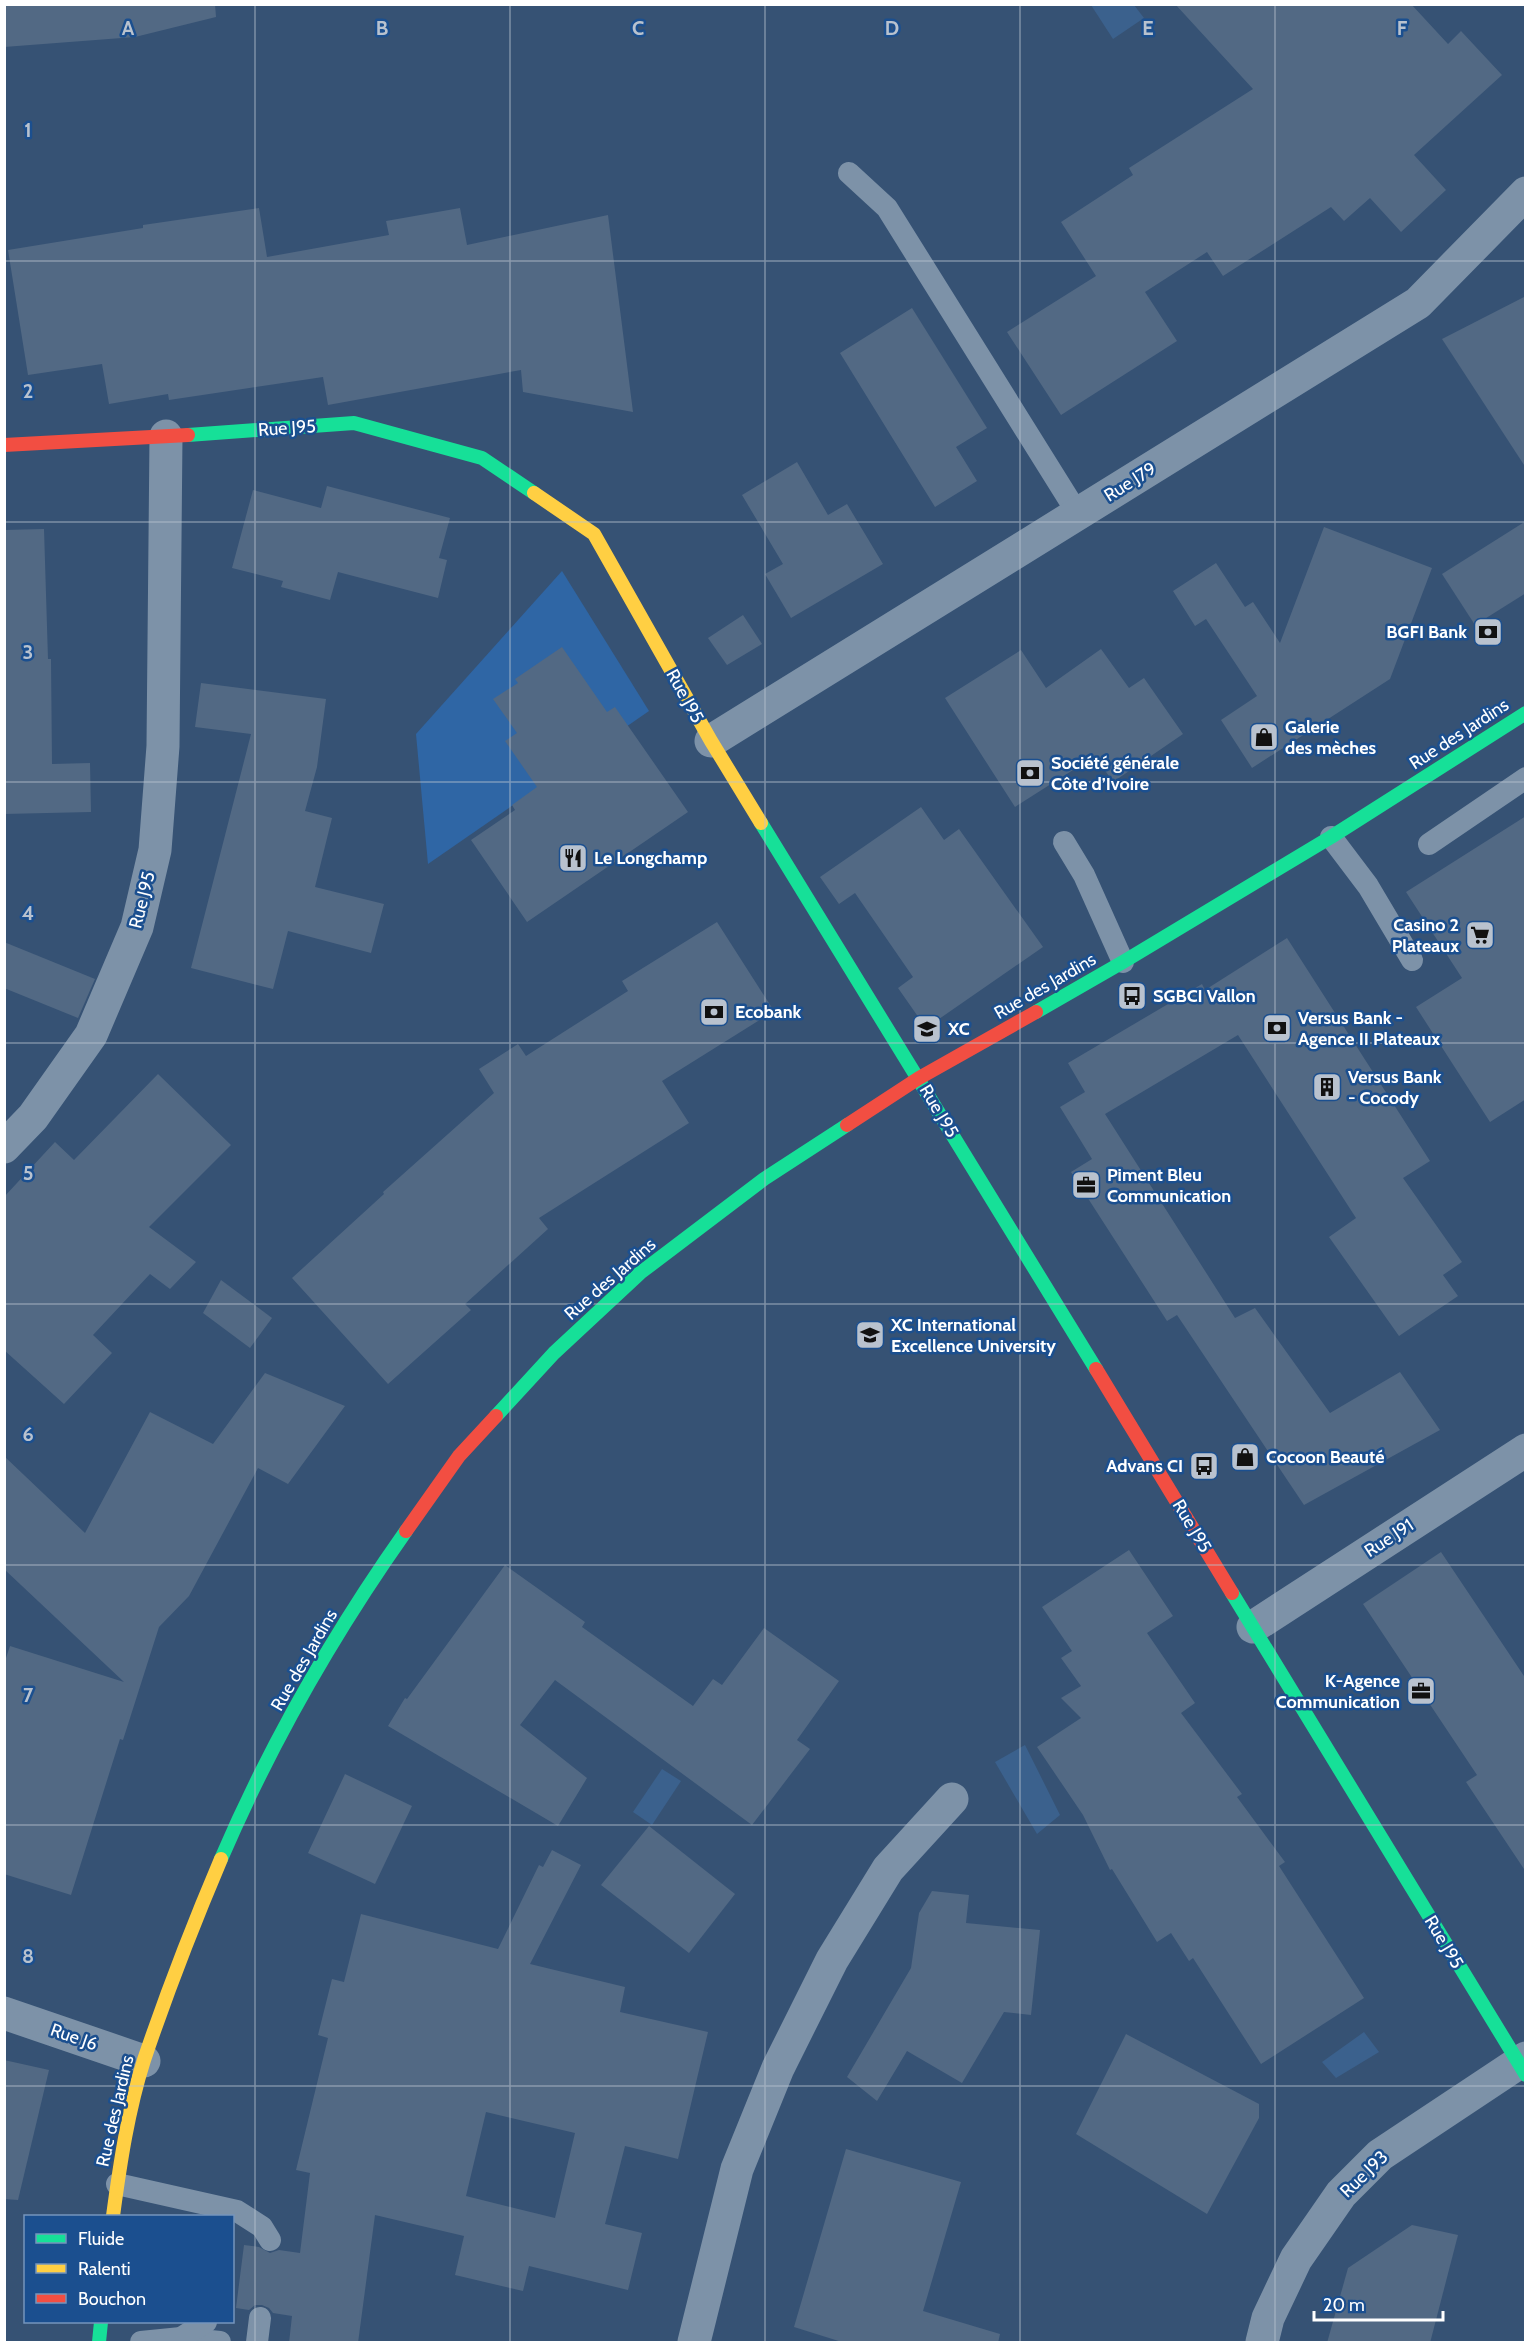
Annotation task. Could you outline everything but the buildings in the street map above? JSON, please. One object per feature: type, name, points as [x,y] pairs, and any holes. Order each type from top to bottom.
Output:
[{"type":"street","name":"Rue J79","points":[[711,741],[1418,303],[1526,193]]},
{"type":"street","name":"Rue J95","points":[[4,445],[354,423],[483,458],[594,534],[711,741],[1523,2066]]},
{"type":"street","name":"Rue J95","points":[[4,1147],[33,1117],[91,1035],[137,927],[155,850],[163,746],[166,436]]},
{"type":"street","name":"Rue des Jardins","points":[[113,2215],[130,2112],[144,2061],[195,1920],[244,1806],[304,1694],[378,1570],[459,1456],[554,1353],[640,1273],[764,1179],[919,1078],[1123,962],[1331,837],[1500,731],[1526,712]]},
{"type":"street","name":"Rue J91","points":[[1253,1627],[1526,1450]]},
{"type":"street","points":[[694,2343],[738,2169],[778,2068],[832,1960],[888,1869],[952,1799]]},
{"type":"street","name":"Rue J6","points":[[4,2013],[144,2061]]},
{"type":"street","name":"Rue J93","points":[[1262,2343],[1268,2318],[1296,2259],[1341,2194],[1380,2155],[1523,2066]]},
{"type":"street","points":[[99,2343],[101,2323]]},
{"type":"lane","points":[[849,173],[887,208],[1078,514]]},
{"type":"lane","points":[[1429,844],[1526,778]]},
{"type":"lane","points":[[1331,837],[1368,886],[1412,960]]},
{"type":"lane","points":[[1064,842],[1084,875],[1123,962]]},
{"type":"lane","points":[[117,2184],[237,2211],[262,2227],[270,2240]]},
{"type":"lane","points":[[191,2200],[205,2215]]},
{"type":"lane","points":[[257,2343],[261,2318]]},
{"type":"lane","points":[[181,2338],[204,2323]]},
{"type":"lane","points":[[141,2343],[181,2338],[220,2343]]},
{"type":"shaded area","points":[[1091,5],[1134,5],[1144,18],[1113,39]]},
{"type":"shaded area","points":[[562,571],[649,711],[428,864],[416,734]]},
{"type":"shaded area","points":[[1025,1745],[1060,1815],[1037,1834],[995,1762]]},
{"type":"shaded area","points":[[662,1769],[681,1781],[652,1825],[633,1812]]},
{"type":"shaded area","points":[[1364,2032],[1379,2052],[1336,2078],[1322,2062]]},
{"type":"traffic: fast","points":[[188,435],[354,423],[482,458],[534,493]]},
{"type":"traffic: fast","points":[[1036,1012],[1331,837],[1526,713]]},
{"type":"traffic: fast","points":[[761,823],[1096,1369]]},
{"type":"traffic: fast","points":[[496,1416],[554,1353],[640,1273],[764,1179],[847,1125]]},
{"type":"traffic: fast","points":[[221,1859],[260,1774],[305,1690],[354,1609],[406,1531]]},
{"type":"traffic: fast","points":[[1232,1593],[1526,2075]]},
{"type":"traffic: fast","points":[[99,2342],[101,2323]]},
{"type":"traffic: slow","points":[[534,493],[594,534],[711,741],[761,823]]},
{"type":"traffic: slow","points":[[113,2215],[129,2118],[138,2079],[162,2009],[221,1859]]},
{"type":"traffic: jam","points":[[4,445],[188,435]]},
{"type":"traffic: jam","points":[[847,1125],[919,1078],[1036,1012]]},
{"type":"traffic: jam","points":[[1096,1369],[1232,1593]]},
{"type":"traffic: jam","points":[[406,1531],[459,1456],[496,1416]]},
{"type":"place","name":"BGFI Bank","points":[[1488,632]]},
{"type":"place","name":"Galerie des mèches","points":[[1264,737]]},
{"type":"place","name":"Société générale Côte d’Ivoire","points":[[1030,773]]},
{"type":"place","name":"Le Longchamp","points":[[573,858]]},
{"type":"place","name":"Casino 2 Plateaux","points":[[1480,935]]},
{"type":"place","name":"SGBCI Vallon","points":[[1132,996]]},
{"type":"place","name":"Ecobank","points":[[714,1012]]},
{"type":"place","name":"Versus Bank - Agence II Plateaux","points":[[1277,1028]]},
{"type":"place","name":"XC","points":[[927,1029]]},
{"type":"place","name":"Versus Bank - Cocody","points":[[1327,1087]]},
{"type":"place","name":"Piment Bleu Communication","points":[[1086,1185]]},
{"type":"place","name":"XC International Excellence University","points":[[870,1335]]},
{"type":"place","name":"Cocoon Beauté","points":[[1245,1457]]},
{"type":"place","name":"Advans CI","points":[[1204,1466]]},
{"type":"place","name":"K-Agence Communication","points":[[1421,1691]]}]
